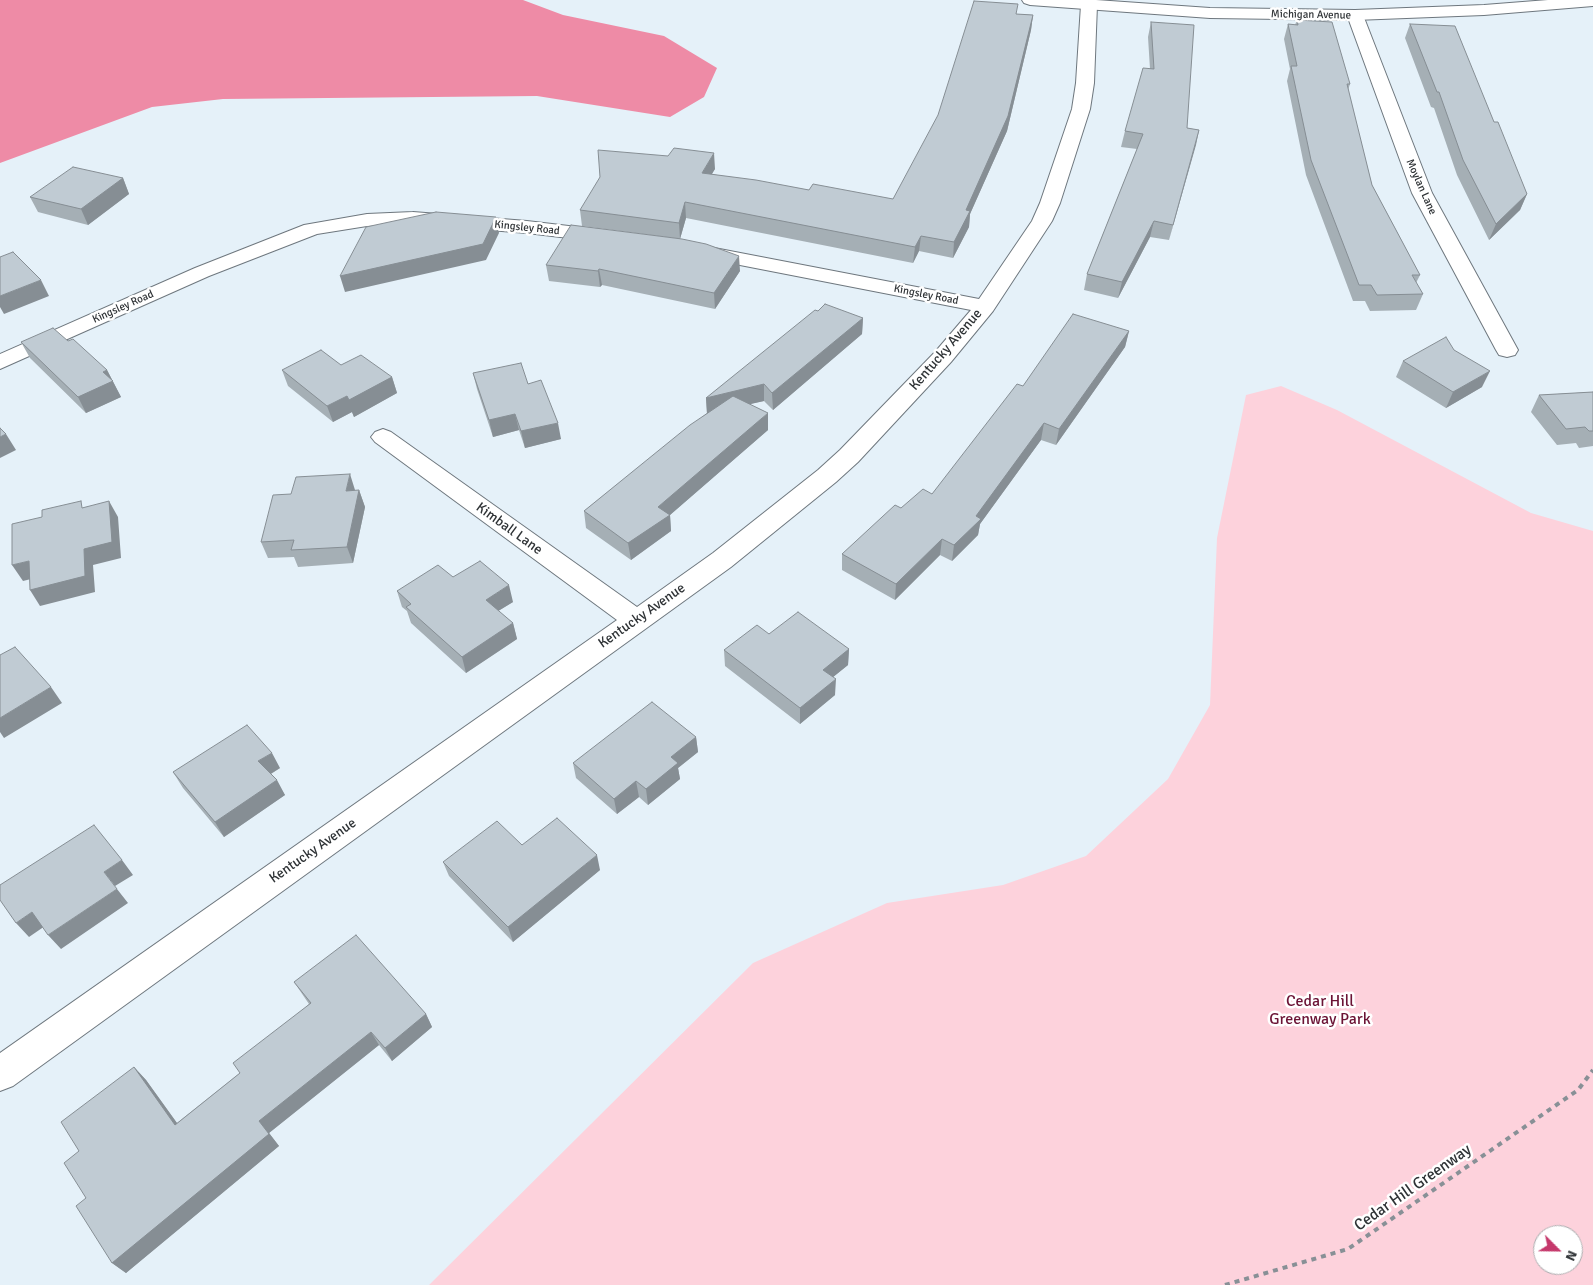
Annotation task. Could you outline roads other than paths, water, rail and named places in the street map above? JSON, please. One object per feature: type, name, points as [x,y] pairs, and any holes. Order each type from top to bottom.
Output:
[{"type":"street","name":"Michigan Avenue","points":[[1030,0],[1089,6],[1210,13],[1354,15],[1484,10],[1593,1]]},
{"type":"street","name":"Kentucky Avenue","points":[[0,1074],[722,560],[827,476],[937,363],[985,306],[1033,236],[1053,194],[1081,109],[1085,83],[1089,6]]},
{"type":"street","name":"Moylan Lane","points":[[1354,15],[1422,193],[1507,350]]},
{"type":"street","name":"Kingsley Road","points":[[0,362],[202,272],[311,230],[335,224],[367,220],[413,218],[527,227],[618,238]]},
{"type":"street","name":"Kingsley Road","points":[[683,247],[985,306]]},
{"type":"street","name":"Kimball Lane","points":[[383,437],[636,620]]},
{"type":"park label","name":"Cedar Hill Greenway Park","points":[[1320,1011]]}]
